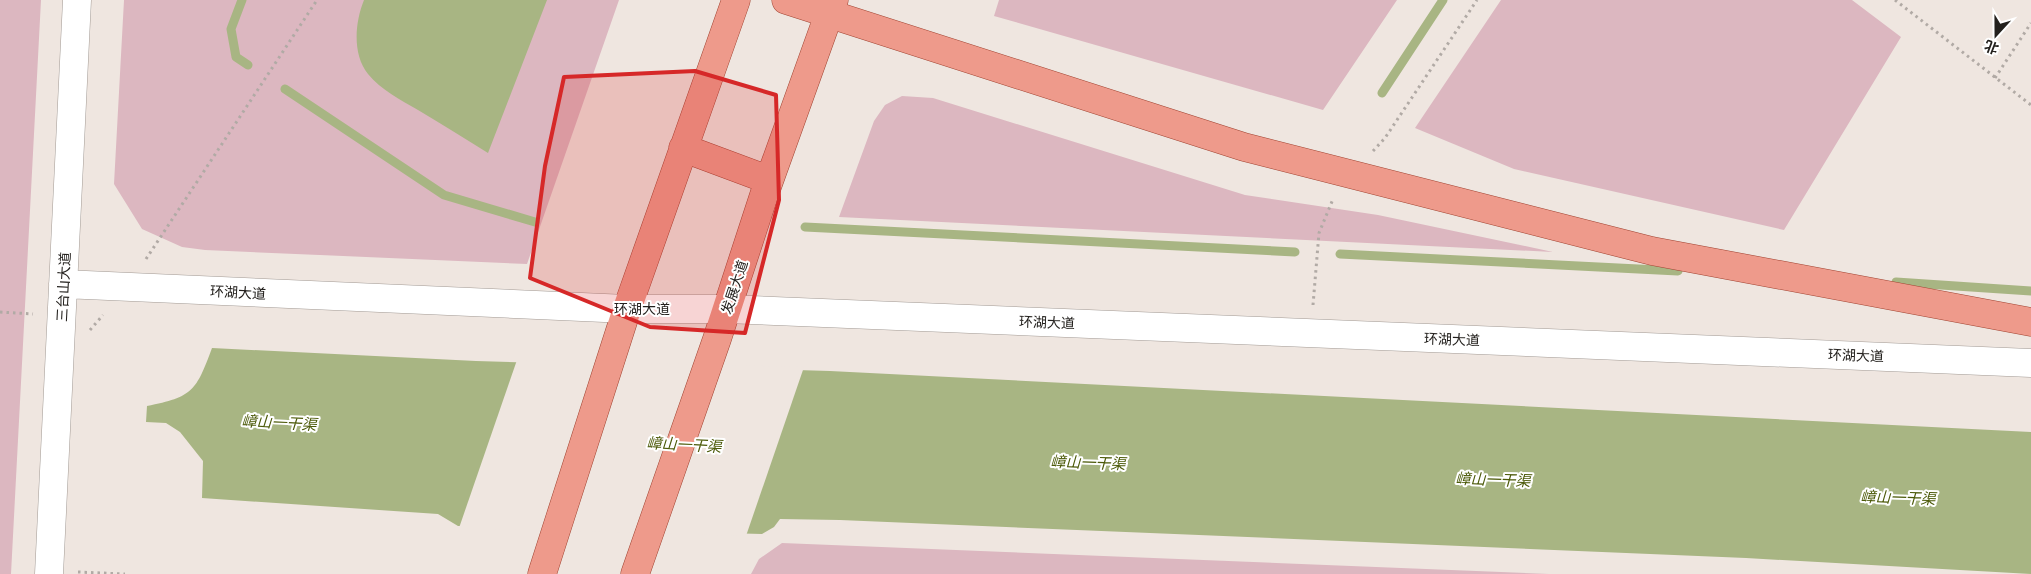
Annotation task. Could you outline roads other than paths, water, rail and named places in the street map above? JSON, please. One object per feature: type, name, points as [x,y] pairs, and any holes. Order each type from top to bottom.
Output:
[{"type":"main road","points":[[542,574],[627,309],[736,0]]},
{"type":"main road","points":[[786,0],[831,7],[1254,150],[1652,251],[2031,322]]},
{"type":"main road","name":"发展大道","points":[[638,562],[831,7]]},
{"type":"main road","points":[[683,148],[770,180]]},
{"type":"street","name":"三台山大道","points":[[49,572],[78,0]]},
{"type":"street","name":"环湖大道","points":[[63,284],[627,309],[726,309],[2031,363]]},
{"type":"water","points":[[364,0],[547,0],[488,153],[392,94],[368,74],[359,57],[357,48],[357,28]]},
{"type":"water","name":"嶂山一干渠","points":[[212,348],[476,361],[830,371],[2031,432],[2031,574],[1746,558],[840,520],[780,519],[774,527],[762,534],[458,526],[438,514],[202,498],[203,461],[180,432],[166,423],[146,422],[147,406],[174,399],[191,390],[202,374]]},
{"type":"waterway","points":[[242,0],[231,29],[236,57],[248,65]]},
{"type":"waterway","points":[[1382,93],[1443,0]]},
{"type":"waterway","points":[[285,89],[444,195],[535,222]]},
{"type":"waterway","points":[[805,227],[1295,252]]},
{"type":"waterway","points":[[1340,254],[1678,271]]},
{"type":"waterway","points":[[1896,282],[2031,291]]}]
